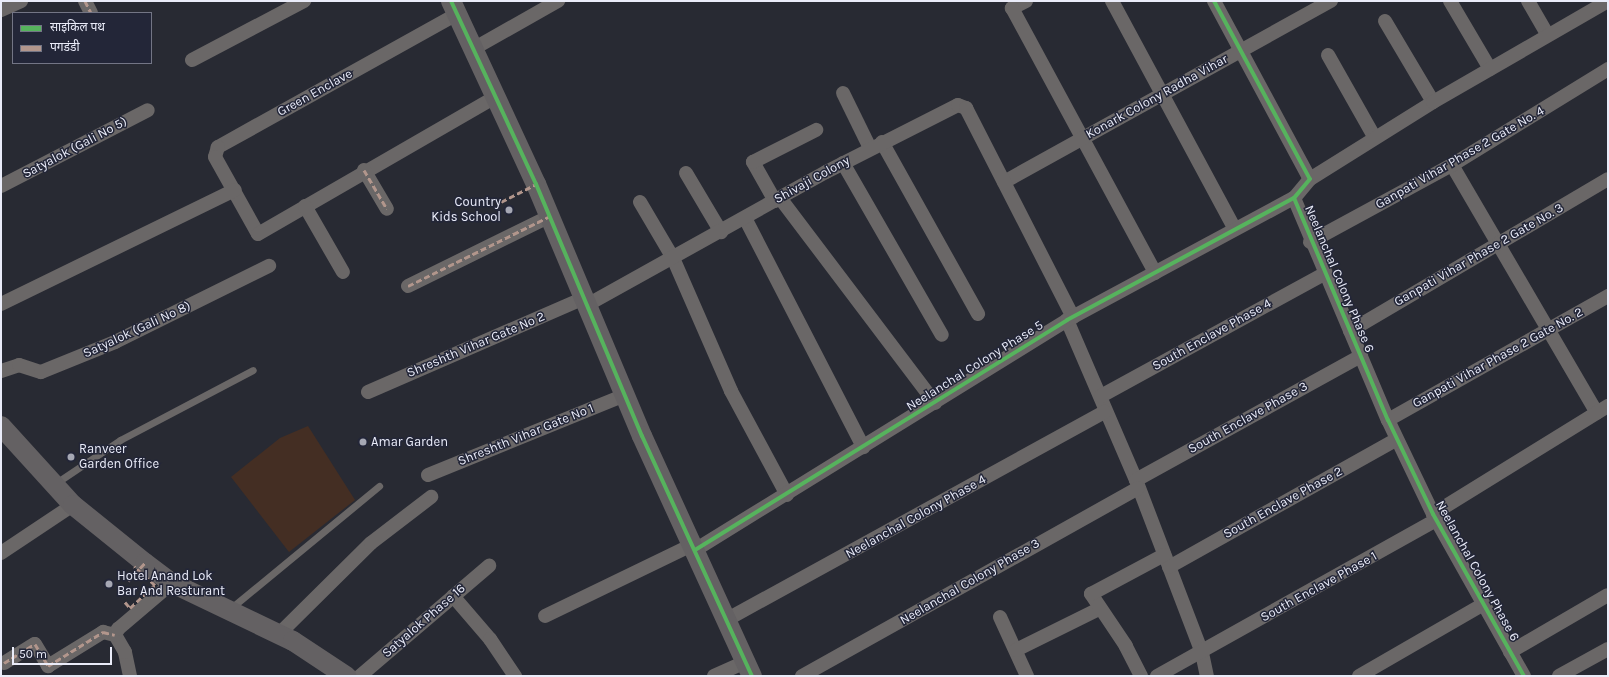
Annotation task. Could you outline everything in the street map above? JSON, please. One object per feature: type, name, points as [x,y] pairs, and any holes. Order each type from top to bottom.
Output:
[{"type":"street","points":[[1,10],[21,1]]},
{"type":"street","points":[[85,1],[90,12]]},
{"type":"street","points":[[192,60],[304,1]]},
{"type":"street","points":[[473,49],[558,1]]},
{"type":"street","points":[[1026,1],[1012,8],[1084,137],[1155,273]]},
{"type":"street","points":[[1112,1],[1234,228]]},
{"type":"street","points":[[1214,1],[1310,179]]},
{"type":"street","name":"Konark Colony Radha Vihar","points":[[1004,182],[1241,51],[1314,5],[1331,1]]},
{"type":"street","points":[[1450,1],[1490,69]]},
{"type":"street","points":[[1528,1],[1548,35]]},
{"type":"street","name":"Neelanchal Colony Phase 6","points":[[1524,676],[1482,605],[1435,517],[1397,440],[1310,242],[1294,198],[1310,179],[1375,138],[1433,102],[1608,1]]},
{"type":"street","points":[[454,8],[550,216],[625,395],[749,669],[714,676]]},
{"type":"street","name":"Green Enclave","points":[[305,206],[258,234],[235,190],[215,157],[218,147],[454,8]]},
{"type":"street","points":[[1385,21],[1433,102]]},
{"type":"street","points":[[1328,55],[1375,138]]},
{"type":"street","name":"Ganpati Vihar Phase 2 Gate No. 4","points":[[1310,242],[1452,165],[1608,69]]},
{"type":"street","points":[[843,93],[978,314]]},
{"type":"street","points":[[343,272],[305,206],[364,170],[495,96]]},
{"type":"street","name":"Shivaji Colony","points":[[586,302],[673,258],[876,145],[958,105],[966,108],[1004,182],[1070,319],[1101,396],[1104,412],[1137,484],[1202,653],[1207,676]]},
{"type":"street","name":"Satyalok (Gali No 5)","points":[[1,186],[148,110]]},
{"type":"street","points":[[816,130],[753,162],[777,199],[935,403]]},
{"type":"street","points":[[843,163],[942,335]]},
{"type":"street","points":[[1452,165],[1549,331],[1602,410]]},
{"type":"street","points":[[364,170],[387,209]]},
{"type":"street","points":[[686,173],[720,232]]},
{"type":"street","name":"Ganpati Vihar Phase 2 Gate No. 3","points":[[1350,331],[1498,246],[1608,179]]},
{"type":"street","points":[[1,304],[235,190]]},
{"type":"street","name":"Neelanchal Colony Phase 5","points":[[545,616],[694,547],[787,495],[1070,319],[1234,228],[1294,198]]},
{"type":"street","points":[[640,202],[673,258],[731,391],[787,495]]},
{"type":"street","points":[[408,286],[550,216]]},
{"type":"street","points":[[745,218],[863,447]]},
{"type":"street","name":"Satyalok (Gali No 8)","points":[[1,371],[19,365],[41,372],[54,367],[269,266]]},
{"type":"street","name":"South Enclave Phase 4","points":[[1101,396],[1324,274]]},
{"type":"street","name":"Ganpati Vihar Phase 2 Gate No. 2","points":[[1388,420],[1549,331],[1608,296]]},
{"type":"street","name":"Shreshth Vihar Gate No 2","points":[[368,392],[586,302]]},
{"type":"street","name":"South Enclave Phase 3","points":[[1137,484],[1361,356]]},
{"type":"street","name":"Shreshth Vihar Gate No 1","points":[[428,475],[625,395]]},
{"type":"street","name":"South Enclave Phase 1","points":[[1157,676],[1202,653],[1435,517],[1602,410]]},
{"type":"street","name":"Neelanchal Colony Phase 4","points":[[726,620],[1104,412]]},
{"type":"street","points":[[1,426],[55,483],[73,505],[172,583],[279,634],[340,674]]},
{"type":"street","name":"South Enclave Phase 2","points":[[1099,608],[1091,594],[1166,561],[1397,440]]},
{"type":"street","name":"Neelanchal Colony Phase 3","points":[[802,676],[1137,484]]},
{"type":"street","points":[[279,634],[371,543],[431,497]]},
{"type":"street","points":[[1,553],[73,505]]},
{"type":"street","name":"Satyalok Phase 16","points":[[360,676],[489,566]]},
{"type":"street","points":[[115,635],[118,628],[172,583]]},
{"type":"street","points":[[1510,652],[1608,595]]},
{"type":"street","points":[[453,596],[490,639],[515,676]]},
{"type":"street","points":[[1359,676],[1482,605]]},
{"type":"street","points":[[1016,650],[1099,608],[1126,646],[1141,676]]},
{"type":"street","points":[[1000,617],[1016,650],[1022,674]]},
{"type":"street","points":[[4,663],[35,644],[48,666],[103,632],[115,635],[125,652],[130,676]]},
{"type":"street","points":[[1559,676],[1608,649]]},
{"type":"lane","points":[[55,483],[120,440],[253,370]]},
{"type":"lane","points":[[228,611],[379,486]]},
{"type":"shaded area","points":[[308,426],[355,500],[289,552],[231,477],[280,438]]},
{"type":"marked path","points":[[85,1],[90,12]]},
{"type":"marked path","points":[[364,170],[387,209]]},
{"type":"marked path","points":[[501,202],[536,184]]},
{"type":"marked path","points":[[408,286],[550,216]]},
{"type":"marked path","points":[[128,581],[145,563]]},
{"type":"marked path","points":[[125,602],[130,608],[155,585],[134,566]]},
{"type":"marked path","points":[[4,663],[35,644],[48,666],[103,632],[115,635]]},
{"type":"cycle path","points":[[451,1],[536,184],[642,436],[752,676]]},
{"type":"cycle path","points":[[1214,1],[1310,179],[1294,198],[1388,420],[1433,514],[1524,676]]},
{"type":"cycle path","points":[[695,550],[1067,320],[1294,198]]},
{"type":"place","name":"Country Kids School","points":[[509,210]]},
{"type":"place","name":"Amar Garden","points":[[363,442]]},
{"type":"place","name":"Ranveer Garden Office","points":[[71,457]]},
{"type":"place","name":"Hotel Anand Lok Bar And Resturant","points":[[109,584]]}]
